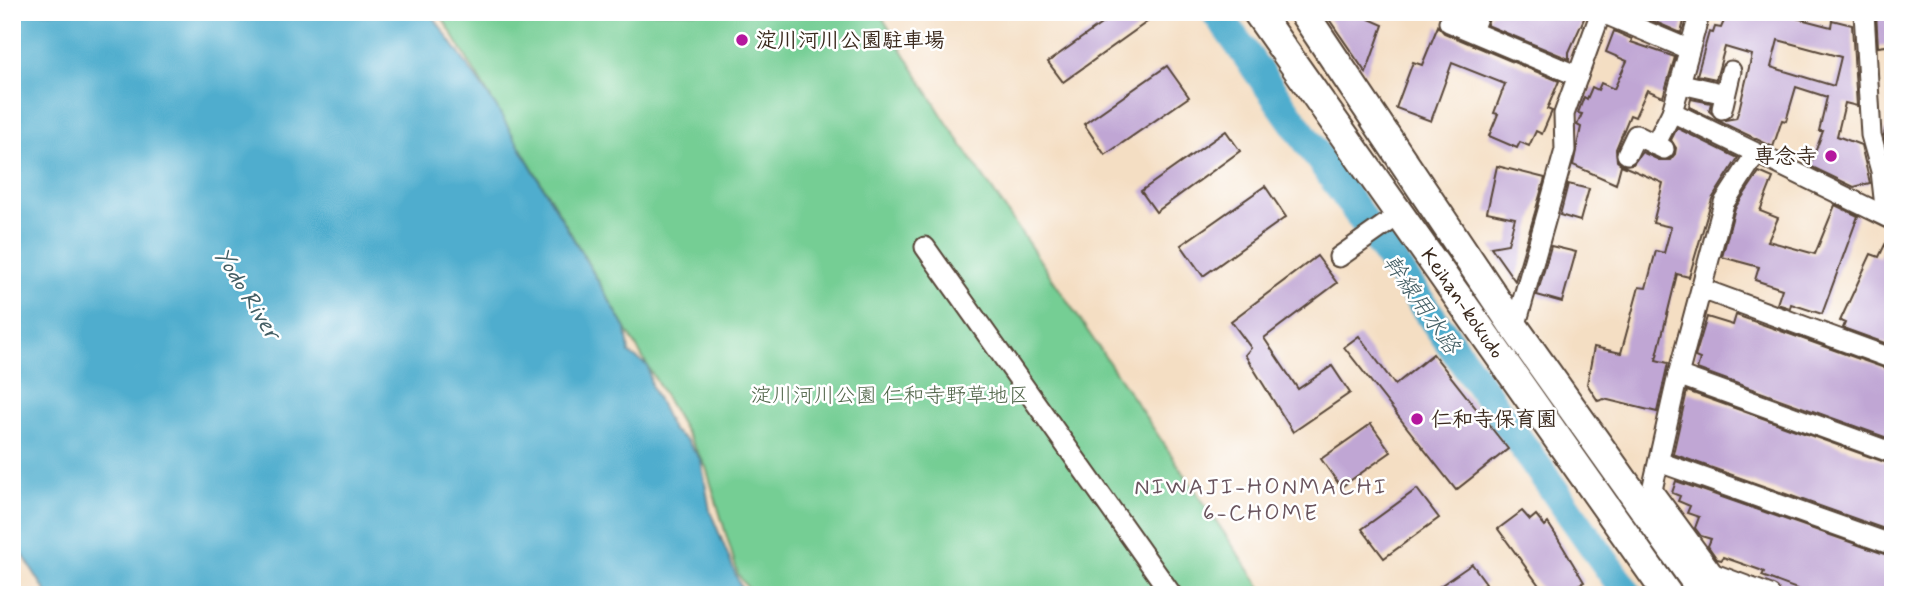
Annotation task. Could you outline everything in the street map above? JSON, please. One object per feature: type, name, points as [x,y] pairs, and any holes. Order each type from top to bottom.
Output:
[{"type":"highway","name":"Keihan-kokudo","points":[[1257,12],[1382,227],[1668,595]]},
{"type":"highway","name":"Keihan-kokudo","points":[[1303,12],[1515,328],[1646,498],[1709,585]]},
{"type":"street","points":[[1472,31],[1479,12]]},
{"type":"street","points":[[1515,328],[1565,150],[1564,114],[1600,12],[1688,49]]},
{"type":"street","points":[[1627,154],[1636,135],[1660,147],[1682,84],[1688,49],[1698,19],[1696,12]]},
{"type":"street","points":[[1864,12],[1871,135],[1881,171],[1889,218]]},
{"type":"street","points":[[1449,22],[1578,76]]},
{"type":"street","points":[[1682,84],[1724,101],[1731,71]]},
{"type":"street","points":[[1672,112],[1755,155],[1889,218]]},
{"type":"street","points":[[1646,498],[1659,462],[1678,375],[1724,202],[1755,155]]},
{"type":"street","points":[[1339,257],[1382,227]]},
{"type":"street","points":[[925,247],[1172,595]]},
{"type":"street","points":[[1702,289],[1893,359]]},
{"type":"street","points":[[1678,375],[1893,453]]},
{"type":"street","points":[[1659,462],[1893,545]]},
{"type":"street","points":[[1709,585],[1729,595]]},
{"type":"street","points":[[1709,585],[1770,595]]},
{"type":"green space","name":"淀川河川公園 仁和寺野草地区","points":[[439,12],[879,12],[943,117],[1266,595],[752,595],[738,574],[706,467]]},
{"type":"water","name":"Yodo River","points":[[12,12],[430,12],[497,108],[626,329],[629,353],[648,366],[651,385],[672,430],[686,440],[701,460],[710,511],[744,595],[48,595],[12,537]]},
{"type":"building","points":[[1118,12],[1140,12],[1147,22],[1063,82],[1048,62]]},
{"type":"building","points":[[1324,12],[1371,12],[1369,19],[1383,25],[1366,73]]},
{"type":"building","points":[[1491,12],[1587,12],[1569,52],[1569,59],[1487,25]]},
{"type":"building","points":[[1632,12],[1682,12],[1679,19],[1684,21],[1681,33]]},
{"type":"building","points":[[1728,12],[1773,12],[1831,27],[1832,20],[1852,25],[1857,106],[1845,103],[1837,136],[1861,145],[1870,183],[1854,187],[1810,166],[1823,131],[1819,131],[1827,97],[1796,87],[1786,121],[1782,120],[1773,147],[1689,107],[1691,99],[1711,103],[1709,111],[1720,121],[1736,118],[1752,55],[1725,47],[1716,79],[1697,75],[1709,32],[1713,33],[1715,27],[1721,28]],"holes":[[[1778,40],[1841,57],[1834,86],[1771,67]]]},
{"type":"building","points":[[1876,12],[1893,12],[1893,45],[1878,47]]},
{"type":"building","points":[[1438,26],[1444,33],[1559,81],[1547,109],[1552,111],[1542,134],[1536,131],[1529,146],[1520,142],[1517,148],[1489,136],[1498,114],[1494,113],[1505,84],[1452,63],[1431,121],[1396,108],[1413,62],[1422,65]]},
{"type":"building","points":[[1614,31],[1632,39],[1631,42],[1675,57],[1663,97],[1647,90],[1635,117],[1630,115],[1616,149],[1617,161],[1622,165],[1633,164],[1642,152],[1659,160],[1670,160],[1675,154],[1676,148],[1671,140],[1677,128],[1738,158],[1712,199],[1689,277],[1677,274],[1656,360],[1668,363],[1657,412],[1604,399],[1598,401],[1587,384],[1594,347],[1621,353],[1639,287],[1646,288],[1656,251],[1664,253],[1671,227],[1653,223],[1663,183],[1621,165],[1616,184],[1573,165],[1581,127],[1577,125],[1582,114],[1578,113],[1584,97],[1587,99],[1592,87],[1598,90],[1601,83],[1614,89],[1627,61],[1606,52]]},
{"type":"building","points":[[1167,66],[1189,97],[1105,155],[1084,124]]},
{"type":"building","points":[[1888,119],[1893,120],[1891,162],[1884,135]]},
{"type":"building","points":[[1226,131],[1240,151],[1156,212],[1141,191]]},
{"type":"building","points":[[1497,166],[1545,178],[1515,281],[1491,247],[1508,244],[1515,218],[1487,212]]},
{"type":"building","points":[[1759,172],[1773,178],[1760,211],[1778,218],[1768,241],[1815,254],[1835,205],[1858,216],[1822,314],[1791,304],[1790,308],[1777,304],[1782,289],[1755,280],[1759,267],[1722,257],[1735,208]]},
{"type":"building","points":[[1568,184],[1589,189],[1580,221],[1560,215]]},
{"type":"building","points":[[1265,186],[1286,217],[1203,276],[1181,245]]},
{"type":"building","points":[[1891,232],[1893,346],[1843,328],[1845,323],[1840,321],[1871,254],[1879,257]]},
{"type":"building","points":[[1551,246],[1576,252],[1562,302],[1537,295]]},
{"type":"building","points":[[1317,256],[1337,283],[1264,338],[1298,389],[1332,366],[1350,393],[1293,432],[1245,355],[1251,348],[1231,321]]},
{"type":"building","points":[[1736,315],[1893,371],[1893,440],[1697,369],[1700,359],[1695,357],[1707,317],[1733,325]]},
{"type":"building","points":[[1359,336],[1395,385],[1433,354],[1508,449],[1456,490],[1344,347]]},
{"type":"building","points":[[1687,391],[1893,465],[1893,532],[1673,454]]},
{"type":"building","points":[[1371,424],[1391,452],[1341,487],[1321,459]]},
{"type":"building","points":[[1676,481],[1893,557],[1893,595],[1813,595],[1762,576],[1764,572],[1760,570],[1723,557],[1722,560],[1717,559],[1708,546],[1711,539],[1701,536],[1695,528],[1699,517],[1687,513],[1690,506],[1678,501],[1680,496],[1672,493]]},
{"type":"building","points":[[1417,489],[1439,518],[1384,558],[1362,529]]},
{"type":"building","points":[[1522,511],[1530,520],[1536,515],[1545,526],[1548,523],[1584,582],[1576,586],[1582,595],[1546,595],[1498,529]]},
{"type":"building","points":[[1472,564],[1486,583],[1469,595],[1427,595]]},
{"type":"waterway","name":"幹線用水路","points":[[1216,12],[1628,595]]},
{"type":"place","name":"淀川河川公園駐車場","points":[[742,40]]},
{"type":"place","name":"専念寺","points":[[1831,156]]},
{"type":"place","name":"仁和寺保育園","points":[[1417,419]]},
{"type":"district","name":"NIWAJI-HONMACHI 6-CHOME","points":[[1261,499]]}]
